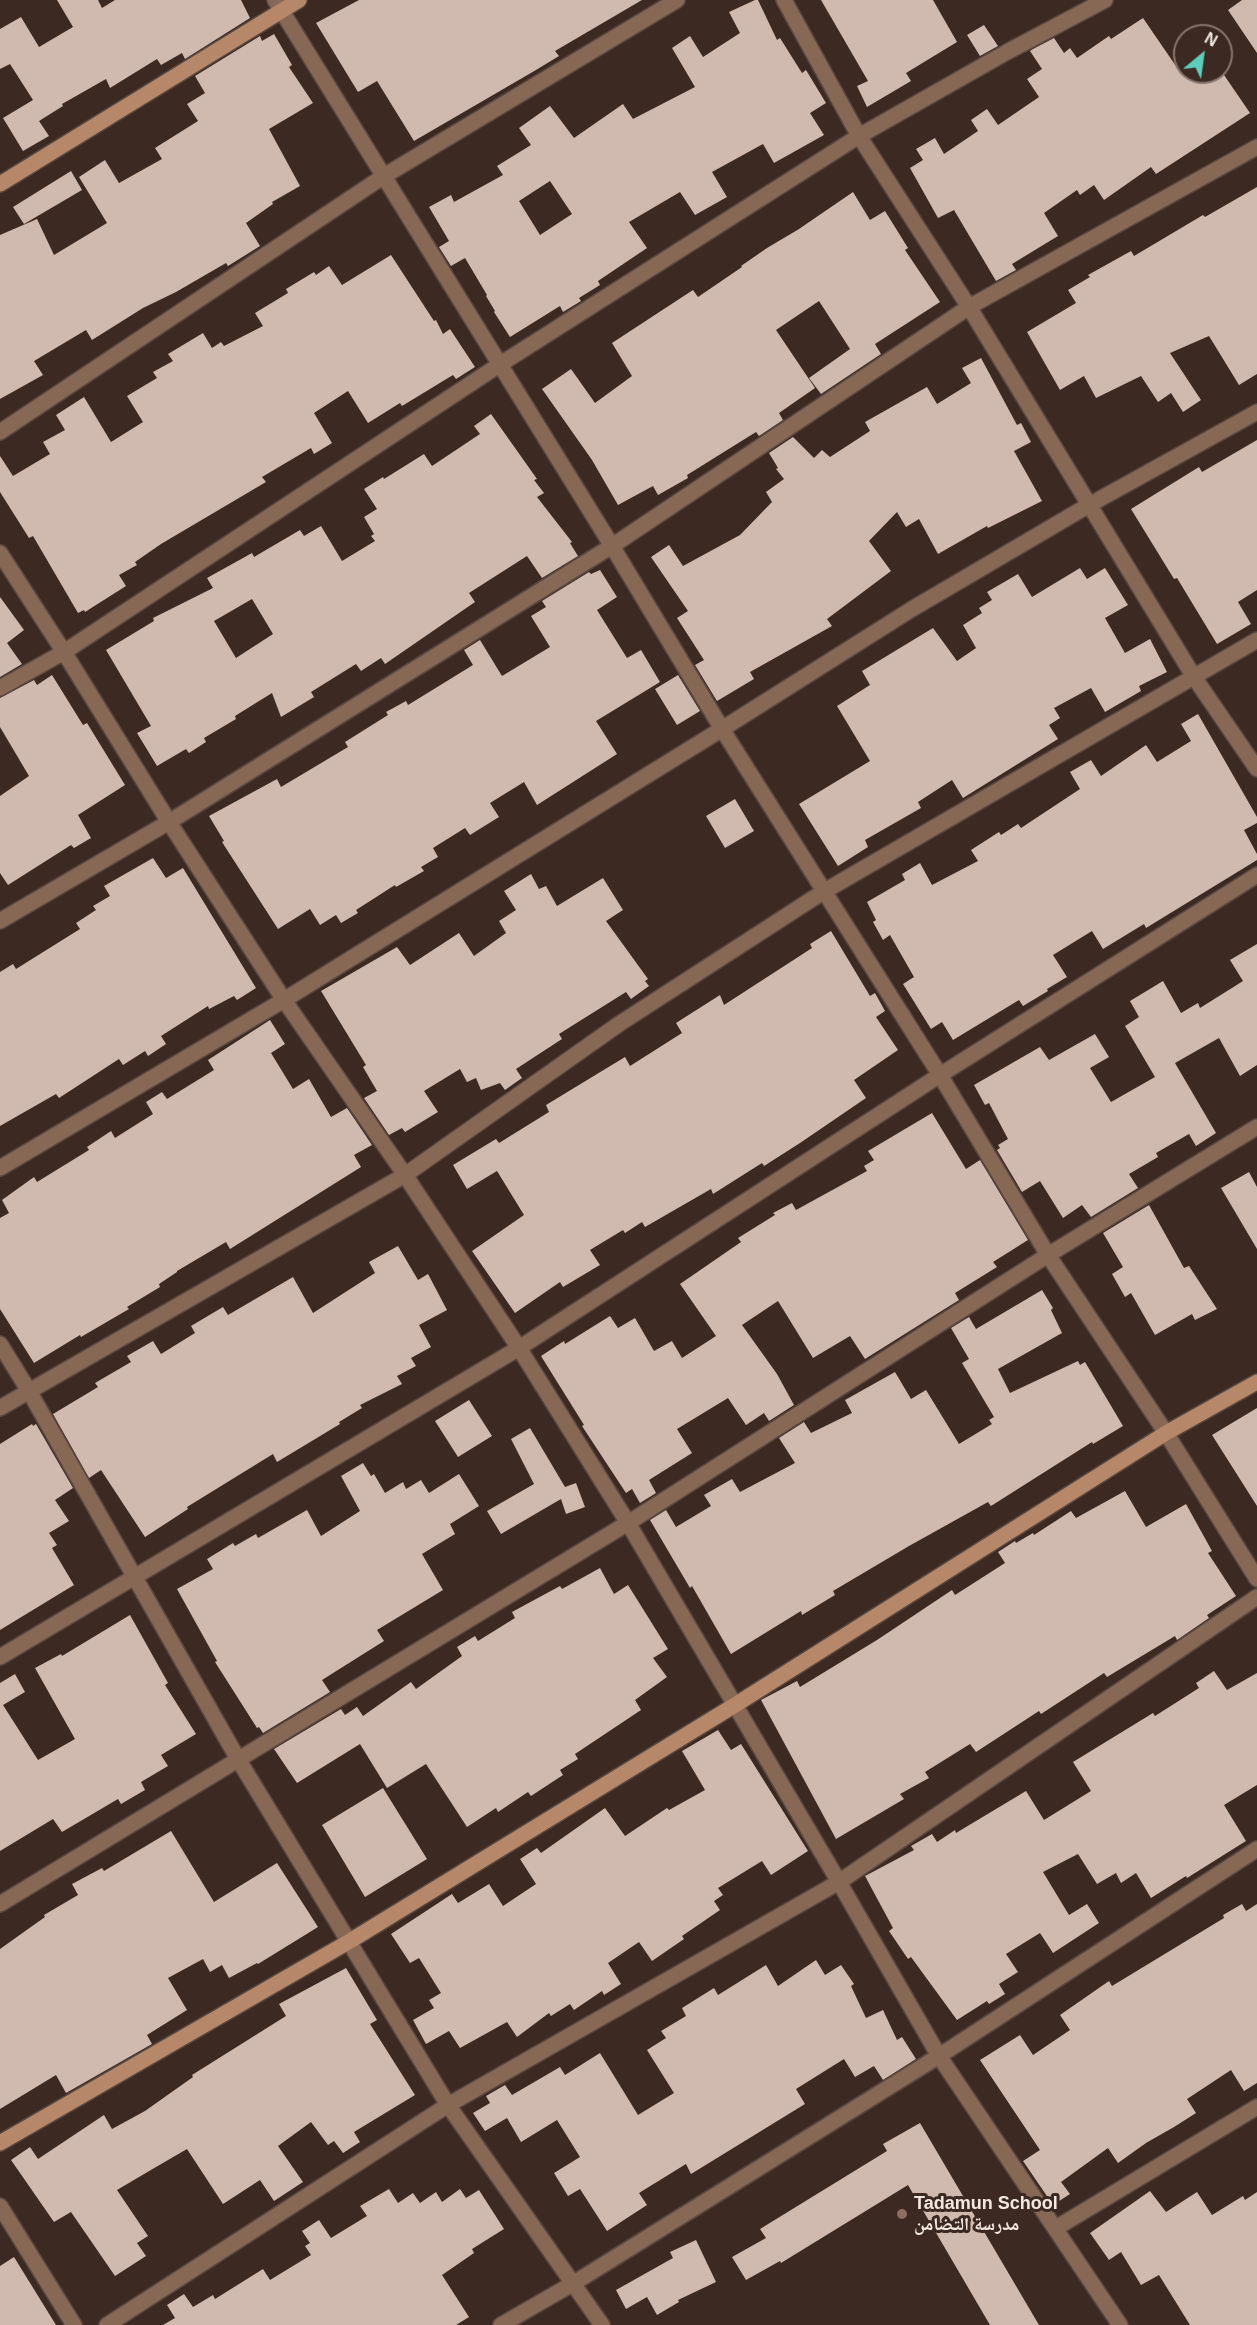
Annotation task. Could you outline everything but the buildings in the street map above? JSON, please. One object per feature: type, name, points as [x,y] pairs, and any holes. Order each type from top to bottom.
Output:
[{"type":"street","points":[[0,184],[278,5],[299,0]]},
{"type":"street","points":[[0,432],[384,176],[677,0]]},
{"type":"street","points":[[784,0],[859,136],[969,307],[1194,677],[1257,769]]},
{"type":"street","points":[[0,688],[64,652],[500,365],[859,136],[1007,52],[1105,0]]},
{"type":"street","points":[[278,5],[612,546],[722,729],[940,1075],[1048,1255],[1166,1433],[1257,1580]]},
{"type":"street","points":[[0,921],[169,822],[612,546],[969,307],[1257,147]]},
{"type":"street","points":[[0,1168],[284,1000],[912,609],[1089,505],[1257,412]]},
{"type":"street","points":[[0,553],[284,1000],[405,1175],[519,1347],[628,1522],[939,2056],[1120,2325]]},
{"type":"street","points":[[0,1408],[405,1175],[619,1024],[823,892],[1257,640]]},
{"type":"street","points":[[0,1657],[519,1347],[940,1075],[1257,875]]},
{"type":"street","points":[[0,1904],[628,1522],[1048,1255],[1257,1127]]},
{"type":"street","points":[[0,1344],[29,1390],[238,1759],[448,2105],[602,2325]]},
{"type":"street","points":[[0,2144],[350,1941],[735,1705],[1166,1433],[1257,1382]]},
{"type":"street","points":[[107,2325],[448,2105],[839,1882],[1257,1597]]},
{"type":"street","points":[[501,2325],[574,2283],[939,2056],[1257,1850]]},
{"type":"street","points":[[1056,2228],[1257,2107]]},
{"type":"street","points":[[0,2206],[75,2325]]},
{"type":"place","name":"Tadamun School مدرسة التضامن","points":[[902,2214]]}]
